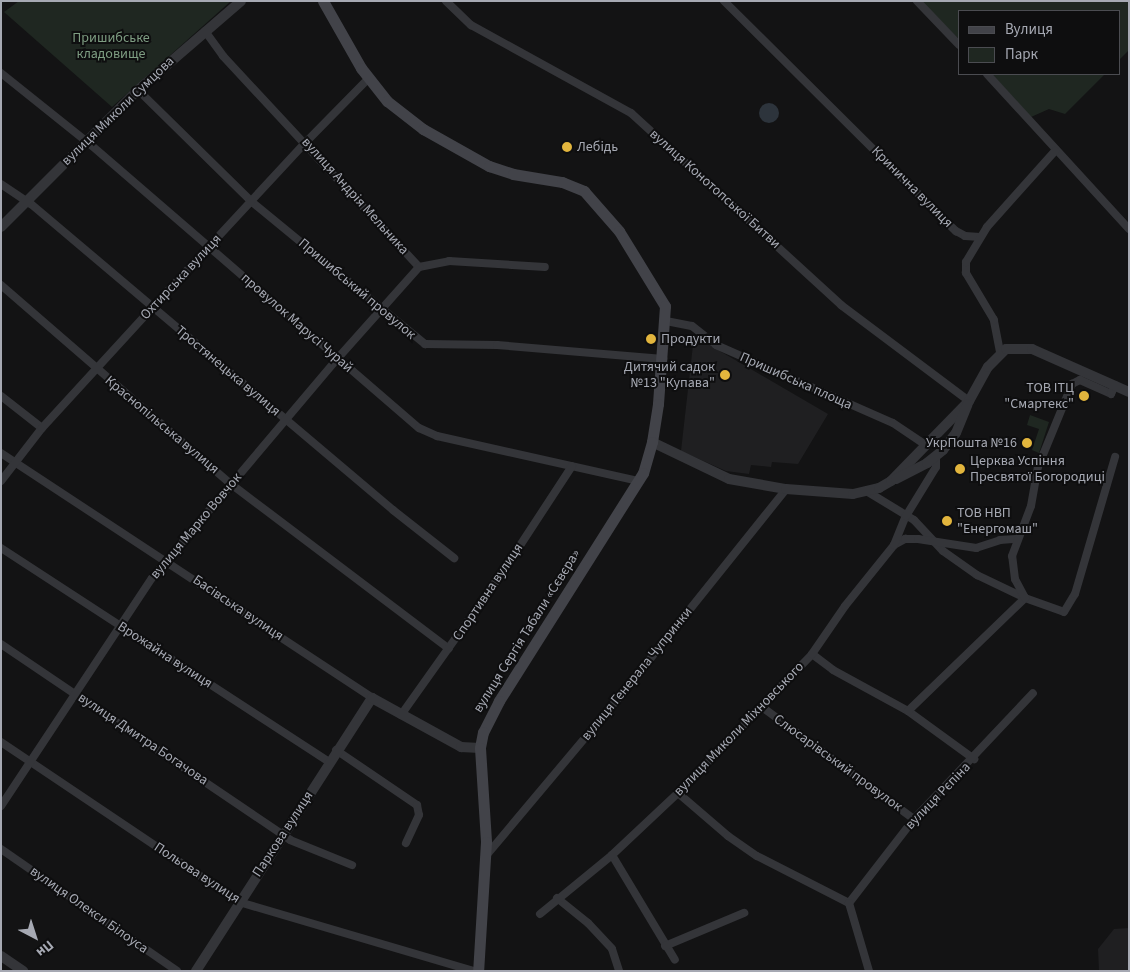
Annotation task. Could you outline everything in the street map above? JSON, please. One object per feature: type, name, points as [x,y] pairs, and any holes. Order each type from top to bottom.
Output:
[{"type":"main road","name":"вулиця Сергія Табали «Сєвєра»","points":[[322,1],[368,79],[387,101],[407,118],[476,159],[508,173],[562,182],[584,191],[616,226],[662,296],[666,322],[664,358],[652,442],[639,481],[491,714],[480,748],[486,821],[478,971]]},
{"type":"street","name":"вулиця Миколи Сумцова","points":[[1,227],[138,90],[240,1]]},
{"type":"street","name":"вулиця Конотопської Битви","points":[[446,1],[471,25],[631,113],[841,305],[969,401]]},
{"type":"street","name":"Кринична вулиця","points":[[724,1],[956,231],[965,236],[980,237]]},
{"type":"street","points":[[917,1],[958,44]]},
{"type":"street","name":"вулиця Андрія Мельника","points":[[205,31],[223,56],[306,142],[419,267],[448,261],[545,267]]},
{"type":"street","name":"провулок Марусі Чурай","points":[[1,73],[428,433],[639,481]]},
{"type":"street","points":[[988,75],[1055,151],[1129,229]]},
{"type":"street","name":"Охтирська вулиця","points":[[1,481],[42,428],[306,142],[368,79]]},
{"type":"street","name":"Пришибський провулок","points":[[138,90],[252,202],[413,337],[435,346],[497,345],[664,358]]},
{"type":"street","points":[[1000,352],[992,316],[966,273],[966,262],[980,237],[1055,151]]},
{"type":"street","name":"Тростянецька вулиця","points":[[1,184],[26,202],[454,558]]},
{"type":"street","name":"вулиця Марко Вовчок","points":[[1,806],[152,578],[169,562],[231,484],[338,358],[419,267]]},
{"type":"street","name":"Краснопільська вулиця","points":[[1,285],[231,484],[449,649]]},
{"type":"street","name":"Пришибська площа","points":[[666,322],[692,326],[716,345],[893,423],[924,444]]},
{"type":"street","points":[[652,442],[729,479],[786,489],[842,494],[868,492],[936,456],[956,433],[969,401],[1000,352],[1016,347],[1032,349],[1129,392]]},
{"type":"street","points":[[1025,598],[1013,569],[1016,539],[1031,506],[1038,467],[1072,384],[1080,380],[1110,394],[1115,386]]},
{"type":"street","points":[[1,396],[42,428]]},
{"type":"street","points":[[891,481],[924,444],[969,401]]},
{"type":"street","name":"Басівська вулиця","points":[[1,453],[169,562],[372,698],[460,747],[480,748]]},
{"type":"street","name":"вулиця Миколи Міхновського","points":[[540,914],[612,854],[678,793],[812,654],[845,606],[894,545],[906,516],[936,468],[936,456]]},
{"type":"street","points":[[868,492],[906,516],[934,542],[977,575],[1025,598],[1064,612],[1075,594],[1115,457]]},
{"type":"street","name":"Спортивна вулиця","points":[[401,715],[449,649],[572,466]]},
{"type":"street","name":"вулиця Генерала Чупринки","points":[[485,857],[595,727],[786,489]]},
{"type":"street","points":[[894,545],[905,540],[976,548],[1000,540],[1016,539]]},
{"type":"street","name":"Врожайна вулиця","points":[[1,548],[329,762]]},
{"type":"street","points":[[908,711],[1025,598]]},
{"type":"street","name":"вулиця Дмитра Богачова","points":[[1,644],[284,834],[352,865]]},
{"type":"street","points":[[812,654],[833,670],[908,711],[974,758]]},
{"type":"street","name":"вулиця Рєпіна","points":[[850,903],[914,819],[974,758],[1033,693]]},
{"type":"street","name":"Паркова вулиця","points":[[196,971],[336,750],[372,698]]},
{"type":"street","name":"Слюсарівський провулок","points":[[762,707],[914,819]]},
{"type":"street","name":"Польова вулиця","points":[[1,742],[239,902],[473,971]]},
{"type":"street","points":[[336,750],[417,804],[419,815],[406,843]]},
{"type":"street","points":[[678,793],[728,836],[758,856],[850,903],[869,971]]},
{"type":"street","name":"вулиця Олекси Білоуса","points":[[1,849],[177,971]]},
{"type":"street","points":[[612,854],[675,960]]},
{"type":"street","points":[[557,898],[588,922],[612,949],[619,970]]},
{"type":"street","points":[[665,946],[744,913]]},
{"type":"street","points":[[1,956],[24,971]]},
{"type":"shaded area","points":[[769,103],[776,106],[779,113],[776,120],[769,123],[762,120],[759,113],[762,106]]},
{"type":"shaded area","name":"Дитячий садок №13 \"Купава\"","points":[[694,336],[828,414],[798,464],[772,462],[771,467],[751,465],[749,474],[726,471],[681,451]]},
{"type":"shaded area","points":[[1129,928],[1129,971],[1099,971],[1098,949],[1114,929]]},
{"type":"green space","name":"Пришибське кладовище","points":[[19,1],[231,1],[112,107],[4,12]]},
{"type":"green space","points":[[921,1],[1129,1],[1129,50],[1120,59],[1120,10],[958,10],[958,38]]},
{"type":"green space","points":[[993,75],[1104,75],[1065,114],[1049,109],[1031,117]]},
{"type":"green space","points":[[1030,415],[1049,422],[1039,453],[1032,450],[1039,429],[1027,425]]},
{"type":"place","name":"Лебідь","points":[[567,147]]},
{"type":"place","name":"Продукти","points":[[651,339]]},
{"type":"place","name":"Дитячий садок №13 \"Купава\"","points":[[725,375]]},
{"type":"place","name":"ТОВ ІТЦ \"Смартекс\"","points":[[1084,396]]},
{"type":"place","name":"УкрПошта №16","points":[[1027,443]]},
{"type":"place","name":"Церква Успіння Пресвятої Богородиці","points":[[960,469]]},
{"type":"place","name":"ТОВ НВП \"Енергомаш\"","points":[[947,521]]}]
